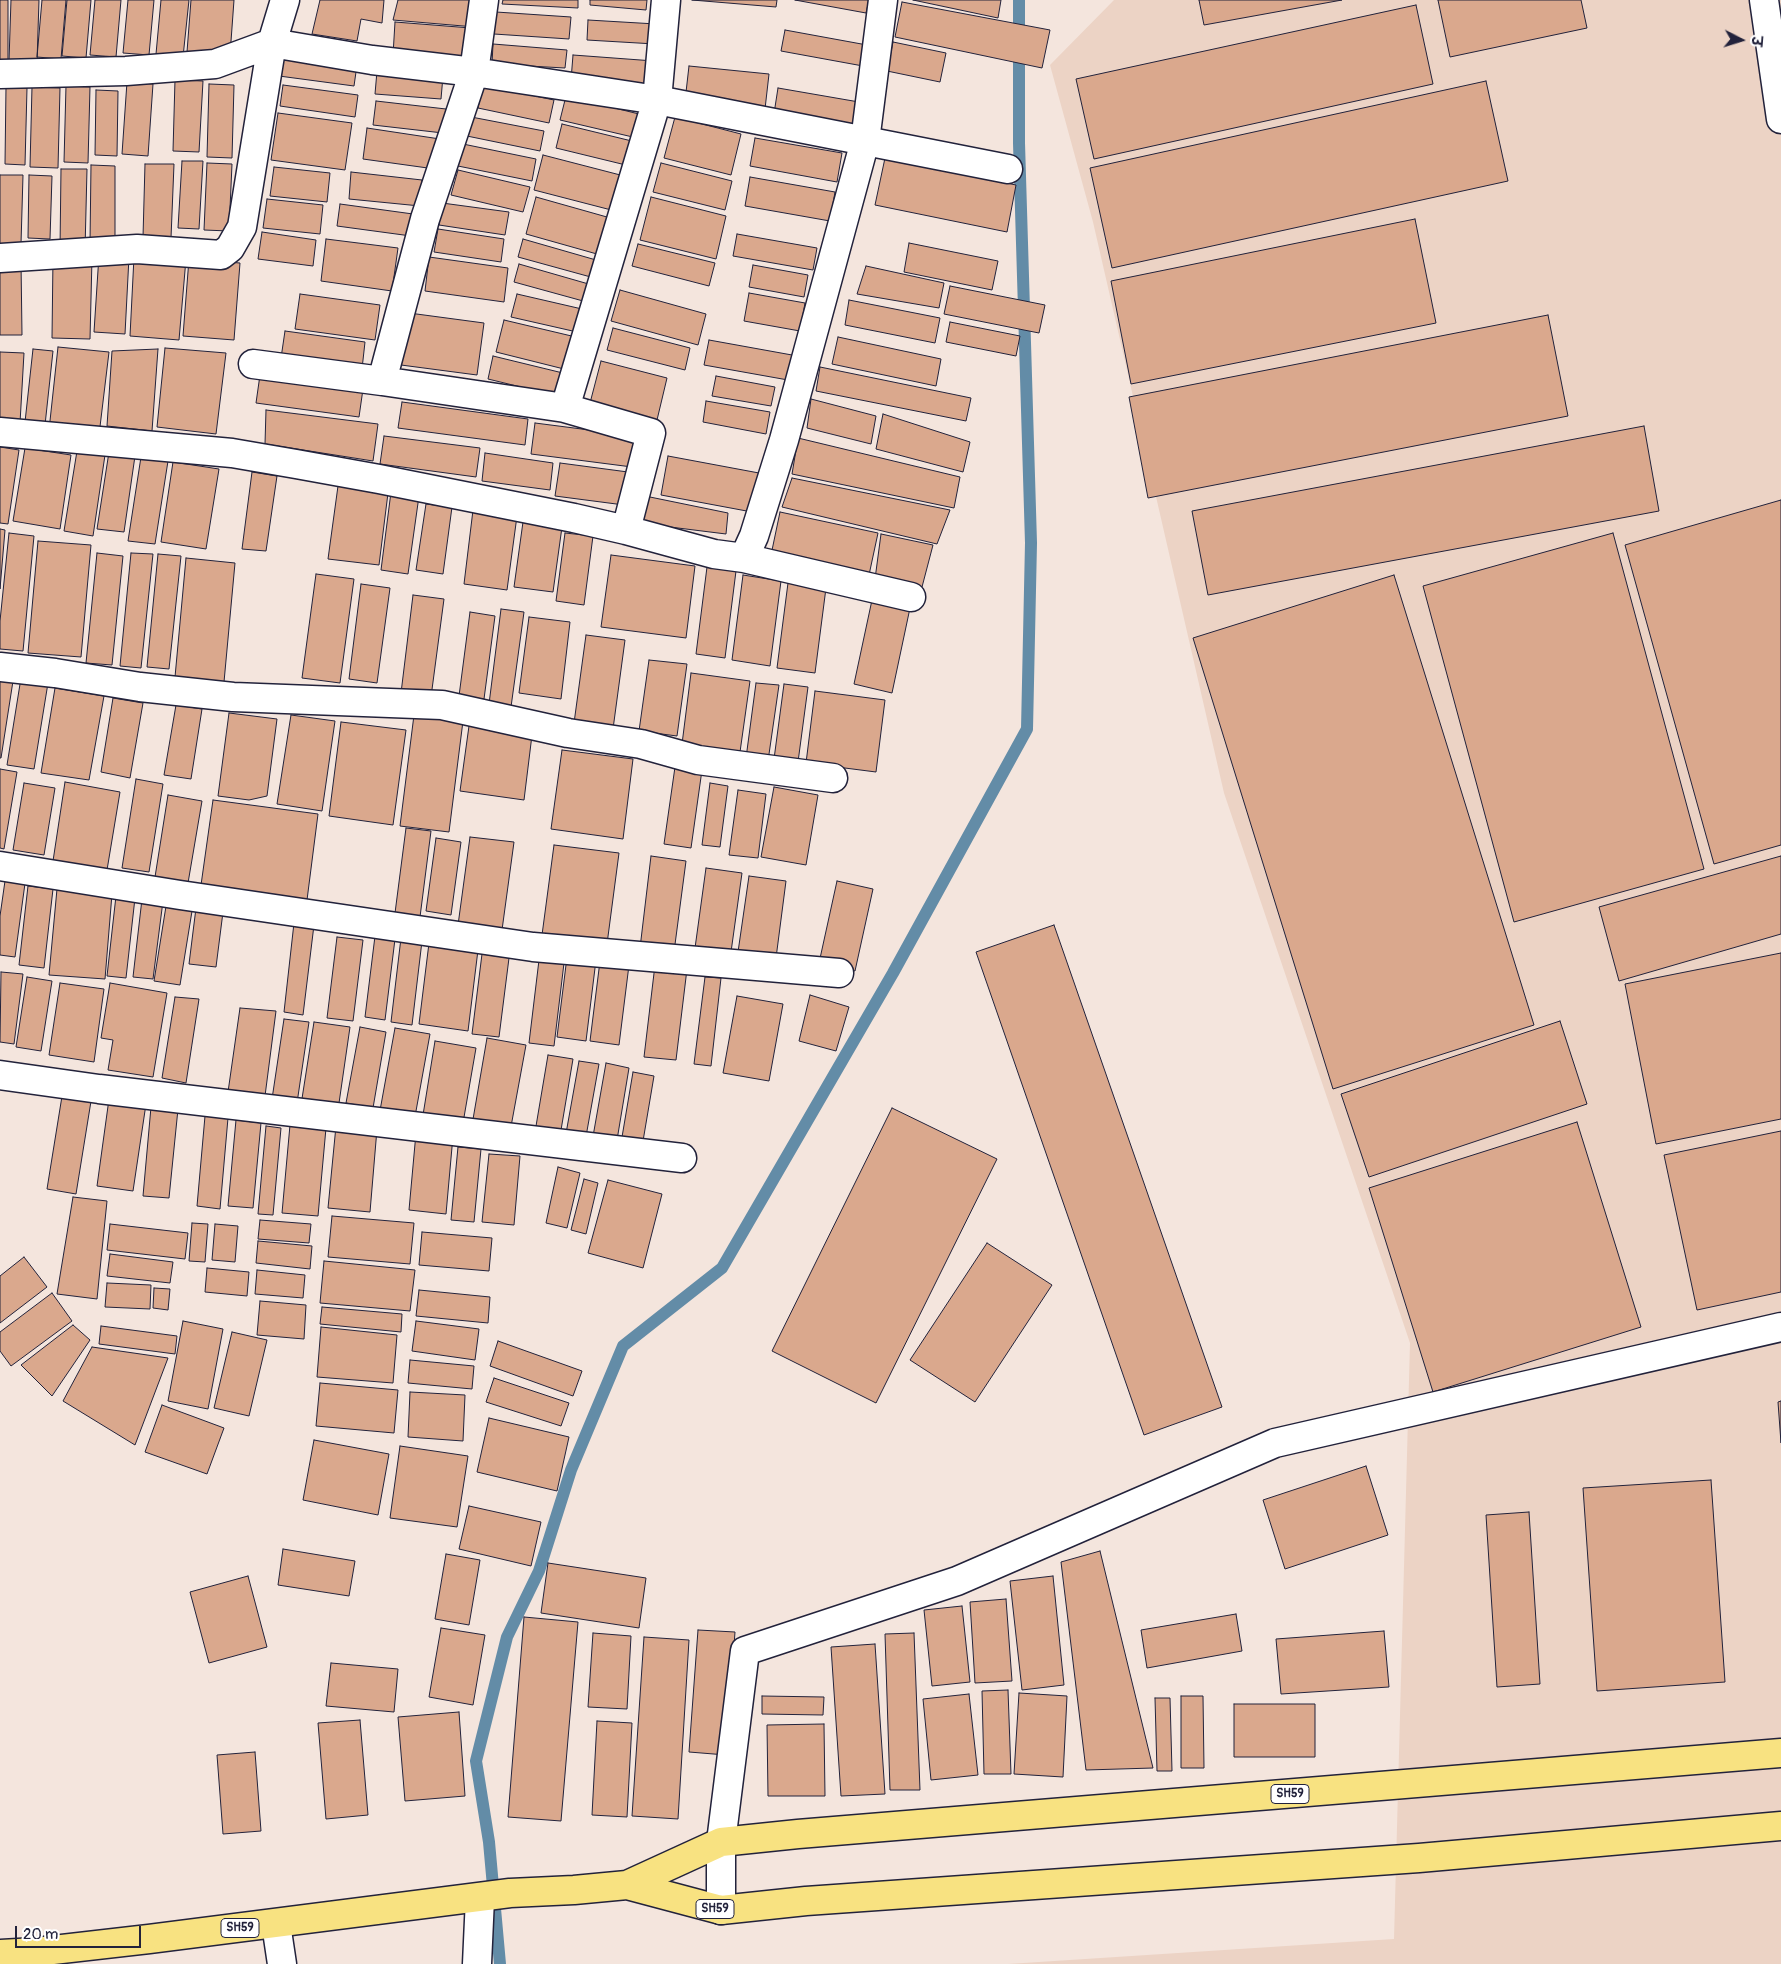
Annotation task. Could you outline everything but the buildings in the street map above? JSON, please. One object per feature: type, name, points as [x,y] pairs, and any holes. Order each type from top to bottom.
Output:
[{"type":"main road","name":"SH59","points":[[0,1954],[36,1952],[276,1924],[510,1893],[627,1885],[721,1842],[798,1834],[1781,1753]]},
{"type":"main road","name":"SH59","points":[[627,1885],[720,1910],[806,1901],[1419,1858],[1781,1826]]},
{"type":"street","points":[[0,258],[137,249],[221,255],[230,248],[242,227],[272,43],[285,0]]},
{"type":"street","points":[[382,381],[425,219],[474,72],[484,0]]},
{"type":"street","points":[[564,408],[657,100],[666,0]]},
{"type":"street","points":[[744,558],[754,536],[784,440],[865,141],[883,0]]},
{"type":"street","points":[[1764,0],[1781,118]]},
{"type":"street","points":[[0,74],[126,71],[215,64],[272,43],[372,60],[474,72],[657,100],[1008,169]]},
{"type":"street","points":[[254,364],[564,408],[651,433],[626,530]]},
{"type":"street","points":[[0,432],[232,453],[380,479],[626,530],[714,554],[744,558],[911,597]]},
{"type":"street","points":[[0,667],[55,673],[140,687],[233,697],[442,705],[568,733],[641,744],[698,760],[833,778]]},
{"type":"street","points":[[0,866],[180,895],[534,947],[839,974]]},
{"type":"street","points":[[0,1075],[99,1089],[682,1158]]},
{"type":"street","points":[[720,1910],[721,1842],[745,1651],[957,1581],[1275,1444],[1781,1327]]},
{"type":"street","points":[[477,1964],[480,1898]]},
{"type":"street","points":[[276,1924],[282,1964]]},
{"type":"shaded area","points":[[1114,0],[1781,0],[1781,1964],[1008,1964],[1394,1939],[1410,1343],[1224,793],[1093,222],[1050,65]]},
{"type":"waterway","points":[[500,1964],[489,1842],[476,1761],[507,1637],[539,1571],[571,1470],[623,1346],[722,1268],[893,973],[1027,729],[1031,543],[1019,143],[1019,0]]}]
